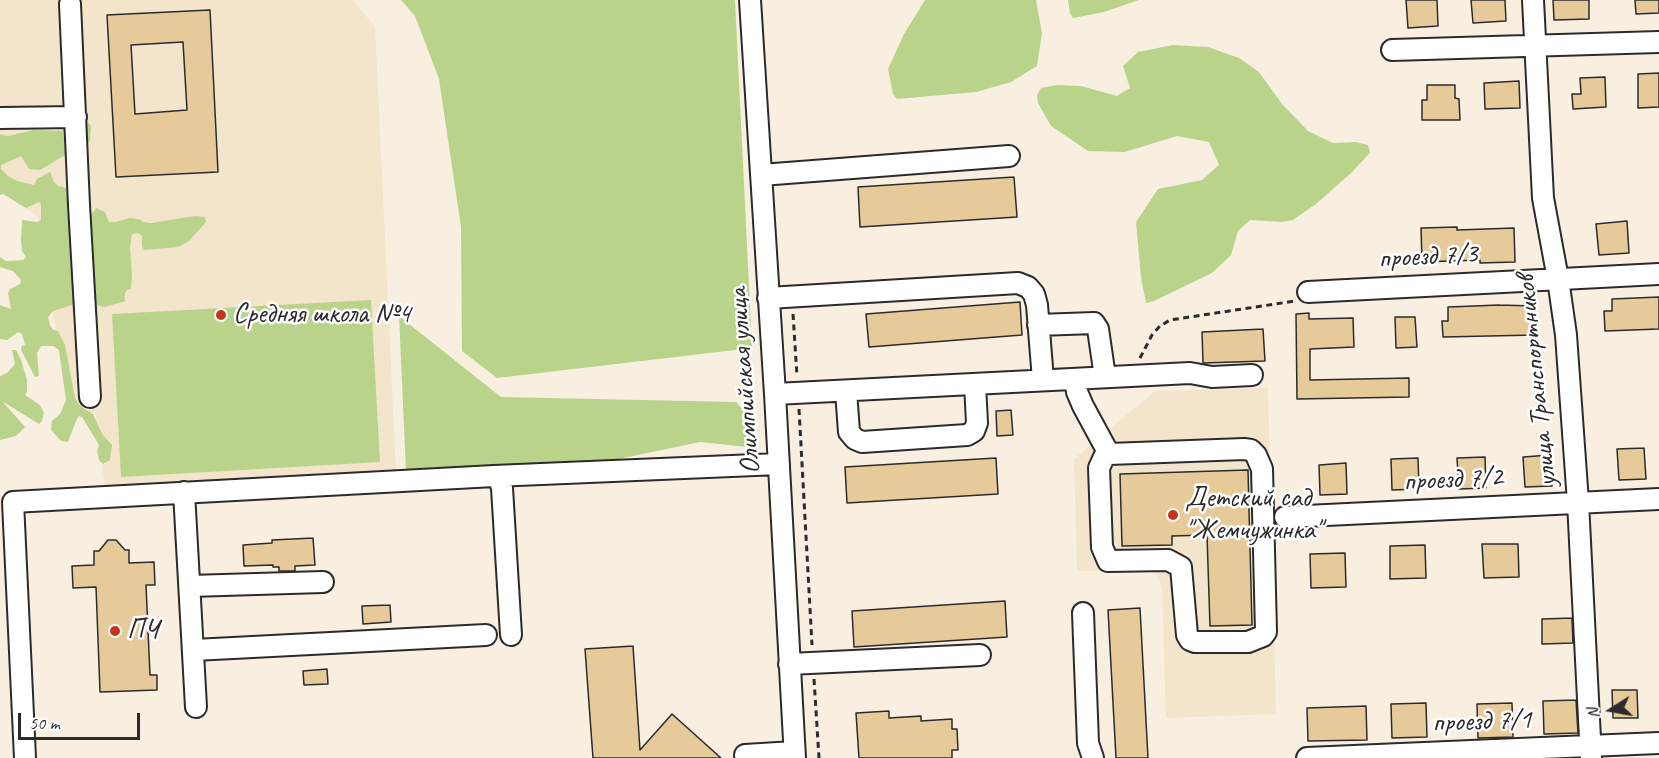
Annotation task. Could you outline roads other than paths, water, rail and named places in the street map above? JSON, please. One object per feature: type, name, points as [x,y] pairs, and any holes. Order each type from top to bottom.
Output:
[{"type":"street","name":"Олимпийская улица","points":[[750,0],[775,394],[794,755]]},
{"type":"street","name":"улица Транспортников","points":[[1533,0],[1543,198],[1566,335],[1578,502],[1590,752]]},
{"type":"street","points":[[70,4],[90,397]]},
{"type":"street","points":[[1392,50],[1659,42]]},
{"type":"street","points":[[0,118],[76,117]]},
{"type":"street","points":[[760,175],[1010,156]]},
{"type":"street","name":"проезд 7/3","points":[[1308,292],[1659,274]]},
{"type":"street","points":[[768,298],[1018,283],[1028,287],[1034,294],[1043,380]]},
{"type":"street","points":[[1038,325],[1094,323],[1098,329],[1105,377]]},
{"type":"street","points":[[775,394],[1190,373],[1212,377],[1252,375]]},
{"type":"street","points":[[1075,378],[1077,392],[1083,406],[1109,454]]},
{"type":"street","points":[[846,391],[849,432],[855,439],[862,442],[967,435],[974,431],[977,423],[975,384]]},
{"type":"street","points":[[1244,449],[1256,454],[1262,469],[1266,632],[1263,636],[1248,642],[1195,642],[1190,640],[1187,635],[1181,567],[1168,560],[1108,561],[1102,548],[1099,468],[1104,457],[1109,454],[1244,449]]},
{"type":"street","points":[[25,758],[13,502],[494,476],[779,464]]},
{"type":"street","points":[[494,476],[500,481],[502,488],[512,635]]},
{"type":"street","points":[[184,492],[196,707]]},
{"type":"street","name":"проезд 7/2","points":[[1285,517],[1659,499]]},
{"type":"street","points":[[190,586],[323,582]]},
{"type":"street","points":[[1083,613],[1088,743],[1093,758]]},
{"type":"street","points":[[194,650],[486,635]]},
{"type":"street","points":[[789,664],[980,654]]},
{"type":"street","name":"проезд 7/1","points":[[1307,758],[1590,752],[1659,743]]},
{"type":"street","points":[[745,754],[794,755]]},
{"type":"place","name":"Средняя школа №4","points":[[221,315]]},
{"type":"place","name":"Детский сад \"Жемчужинка\"","points":[[1173,515]]},
{"type":"place","name":"ПЧ","points":[[115,631]]}]
